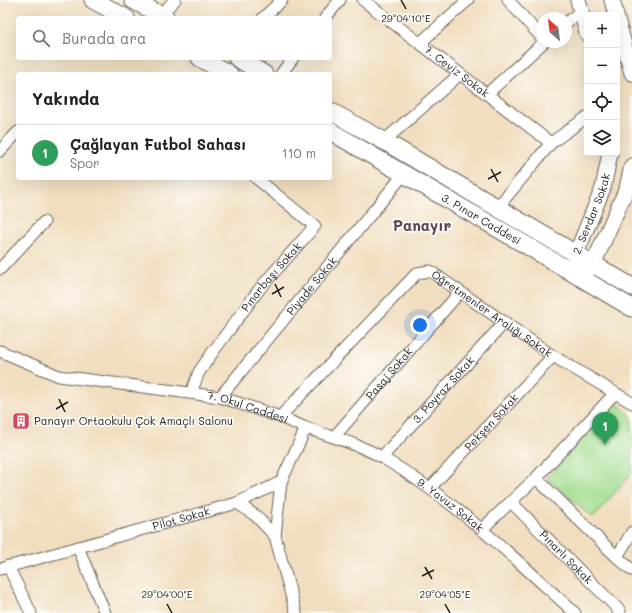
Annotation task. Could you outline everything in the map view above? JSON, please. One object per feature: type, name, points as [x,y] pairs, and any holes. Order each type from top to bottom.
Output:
[{"type":"main road","points":[[93,0],[122,16]]},
{"type":"main road","points":[[133,0],[163,16]]},
{"type":"main road","points":[[612,0],[615,12]]},
{"type":"main road","points":[[579,5],[584,22]]},
{"type":"main road","points":[[620,30],[632,72]]},
{"type":"main road","points":[[204,60],[225,72]]},
{"type":"main road","points":[[240,60],[261,72]]},
{"type":"main road","points":[[332,112],[576,254],[588,267],[630,284]]},
{"type":"main road","name":"3. Pınar Caddesi","points":[[332,132],[632,308]]},
{"type":"main road","name":"2. Serdar Sokak","points":[[576,254],[603,188],[609,156]]},
{"type":"main road","name":"2. Serdar Sokak","points":[[602,290],[588,267],[627,188],[632,166]]},
{"type":"main road","points":[[531,248],[571,269],[588,267]]},
{"type":"street","points":[[163,16],[175,0]]},
{"type":"street","points":[[265,16],[282,0]]},
{"type":"street","points":[[327,16],[340,0]]},
{"type":"street","name":"7. Ceviz Sokak","points":[[363,0],[551,143]]},
{"type":"street","points":[[420,43],[468,0]]},
{"type":"street","points":[[508,0],[536,31]]},
{"type":"street","points":[[572,15],[579,5]]},
{"type":"street","points":[[487,94],[537,48]]},
{"type":"street","points":[[282,72],[291,60]]},
{"type":"street","points":[[384,141],[460,74]]},
{"type":"street","points":[[497,208],[551,143],[584,119]]},
{"type":"street","points":[[0,151],[16,134]]},
{"type":"street","name":"Piyade Sokak","points":[[220,397],[404,174]]},
{"type":"street","name":"Pınarbaşı Sokak","points":[[191,393],[199,372],[261,286],[315,226],[258,180]]},
{"type":"street","points":[[0,269],[44,222]]},
{"type":"street","name":"Öğretmenler Aralığı Sokak","points":[[280,417],[417,274],[430,271],[553,356],[632,403]]},
{"type":"street","name":"Pasaj Sokak","points":[[334,437],[460,292]]},
{"type":"street","name":"3. Poyraz Sokak","points":[[382,457],[505,322]]},
{"type":"street","name":"7. Okul Caddesi","points":[[0,351],[59,376],[220,397],[280,417],[306,428]]},
{"type":"street","name":"Pekşen Sokak","points":[[430,488],[553,356]]},
{"type":"street","points":[[482,529],[536,478],[615,393]]},
{"type":"street","points":[[296,613],[275,536],[281,482],[306,428]]},
{"type":"street","name":"9. Yavuz Sokak","points":[[306,428],[334,437],[382,457],[430,488],[482,529],[575,613]]},
{"type":"street","points":[[536,478],[632,570]]},
{"type":"street","name":"Pilot Sokak","points":[[4,568],[237,503],[281,482]]},
{"type":"street","name":"Pınarlı Sokak","points":[[511,502],[620,611],[618,613]]},
{"type":"street","points":[[237,503],[256,516],[275,536]]},
{"type":"street","points":[[617,557],[632,532]]},
{"type":"street","points":[[78,547],[105,613]]},
{"type":"street","points":[[4,568],[31,613]]},
{"type":"green space","points":[[615,402],[632,417],[632,473],[593,518],[547,478]]},
{"type":"place","name":"Panayır Ortaokulu Çok Amaçlı Salonu","points":[[21,421]]},
{"type":"place","name":"Çağlayan Futbol Sahası","points":[[605,445]]},
{"type":"district","name":"Panayır","points":[[422,226]]}]
